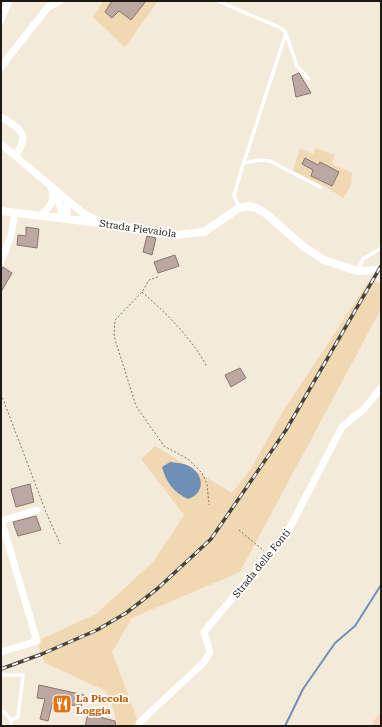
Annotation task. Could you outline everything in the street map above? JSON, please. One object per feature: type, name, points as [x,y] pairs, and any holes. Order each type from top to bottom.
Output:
[{"type":"main road","points":[[377,726],[381,720]]},
{"type":"street","points":[[1,20],[9,1]]},
{"type":"street","points":[[1,67],[48,7],[60,1]]},
{"type":"street","points":[[1,116],[17,126],[23,137],[23,145],[15,156]]},
{"type":"street","points":[[1,144],[53,191],[84,214],[108,224]]},
{"type":"street","points":[[41,216],[52,204],[53,191]]},
{"type":"street","points":[[53,191],[58,199],[63,218]]},
{"type":"street","points":[[63,218],[67,212],[66,200]]},
{"type":"street","points":[[239,208],[248,206],[265,213],[304,247],[324,260],[358,271],[381,270]]},
{"type":"street","name":"Strada Pievaiola","points":[[1,211],[108,224],[174,235],[191,234],[209,229],[239,208]]},
{"type":"street","points":[[1,261],[11,236],[15,213]]},
{"type":"street","name":"Strada delle Fonti","points":[[140,726],[139,724],[204,662],[210,652],[204,632],[287,533],[342,427],[364,409],[381,388]]},
{"type":"street","points":[[1,652],[37,641],[1,521],[37,510]]},
{"type":"lane","points":[[218,1],[282,28],[286,33],[297,66],[308,78]]},
{"type":"lane","points":[[239,208],[234,196],[243,163],[286,33]]},
{"type":"lane","points":[[243,163],[260,160],[270,161],[320,187]]},
{"type":"lane","points":[[358,271],[363,259],[381,248]]},
{"type":"lane","points":[[1,675],[23,675],[18,717],[12,720]]},
{"type":"lane","points":[[1,712],[4,712],[12,720]]},
{"type":"lane","points":[[11,726],[12,720]]},
{"type":"path","points":[[158,277],[149,280],[142,292],[115,320],[114,336],[136,406],[164,446],[188,459],[202,473],[207,484],[209,505]]},
{"type":"path","points":[[142,292],[172,319],[199,353],[207,367]]},
{"type":"path","points":[[1,394],[46,512],[60,544]]},
{"type":"path","points":[[238,530],[268,555]]},
{"type":"shaded area","points":[[103,1],[158,1],[125,47],[93,17]]},
{"type":"shaded area","points":[[316,148],[335,155],[332,164],[352,173],[351,186],[343,198],[326,187],[293,171],[300,149],[313,154]]},
{"type":"shaded area","points":[[369,281],[381,284],[381,309],[240,572],[132,618],[112,652],[140,726],[117,726],[113,707],[106,691],[45,663],[37,641],[96,614],[153,562],[184,515],[141,459],[155,446],[232,493],[252,467],[282,413]]},
{"type":"water","points":[[170,462],[187,465],[194,469],[198,474],[201,483],[198,492],[194,496],[188,499],[183,497],[168,482],[162,467]]},
{"type":"building","points":[[112,1],[146,1],[131,20],[119,11],[112,18],[105,12]]},
{"type":"building","points":[[299,73],[311,93],[296,97],[292,76]]},
{"type":"building","points":[[305,158],[318,165],[320,162],[339,172],[332,186],[311,176],[313,170],[302,164]]},
{"type":"building","points":[[26,227],[39,229],[37,248],[17,245],[18,235],[26,236]]},
{"type":"building","points":[[147,236],[156,238],[152,255],[143,252]]},
{"type":"building","points":[[175,255],[179,266],[158,273],[154,262]]},
{"type":"building","points":[[3,267],[12,273],[1,292],[1,270]]},
{"type":"building","points":[[240,368],[246,378],[231,387],[225,375]]},
{"type":"building","points":[[30,484],[34,502],[16,507],[11,489]]},
{"type":"building","points":[[36,516],[41,530],[18,536],[13,522]]},
{"type":"building","points":[[39,685],[84,695],[81,707],[53,701],[48,721],[40,719],[45,699],[37,698]]},
{"type":"building","points":[[88,714],[115,721],[116,726],[85,726]]},
{"type":"waterway","points":[[285,726],[303,689],[335,643],[355,626],[381,585]]},
{"type":"railway","points":[[1,669],[42,654],[97,630],[126,613],[157,589],[211,539],[286,430],[381,266]]},
{"type":"place","name":"La Piccola Loggia","points":[[62,704]]}]
